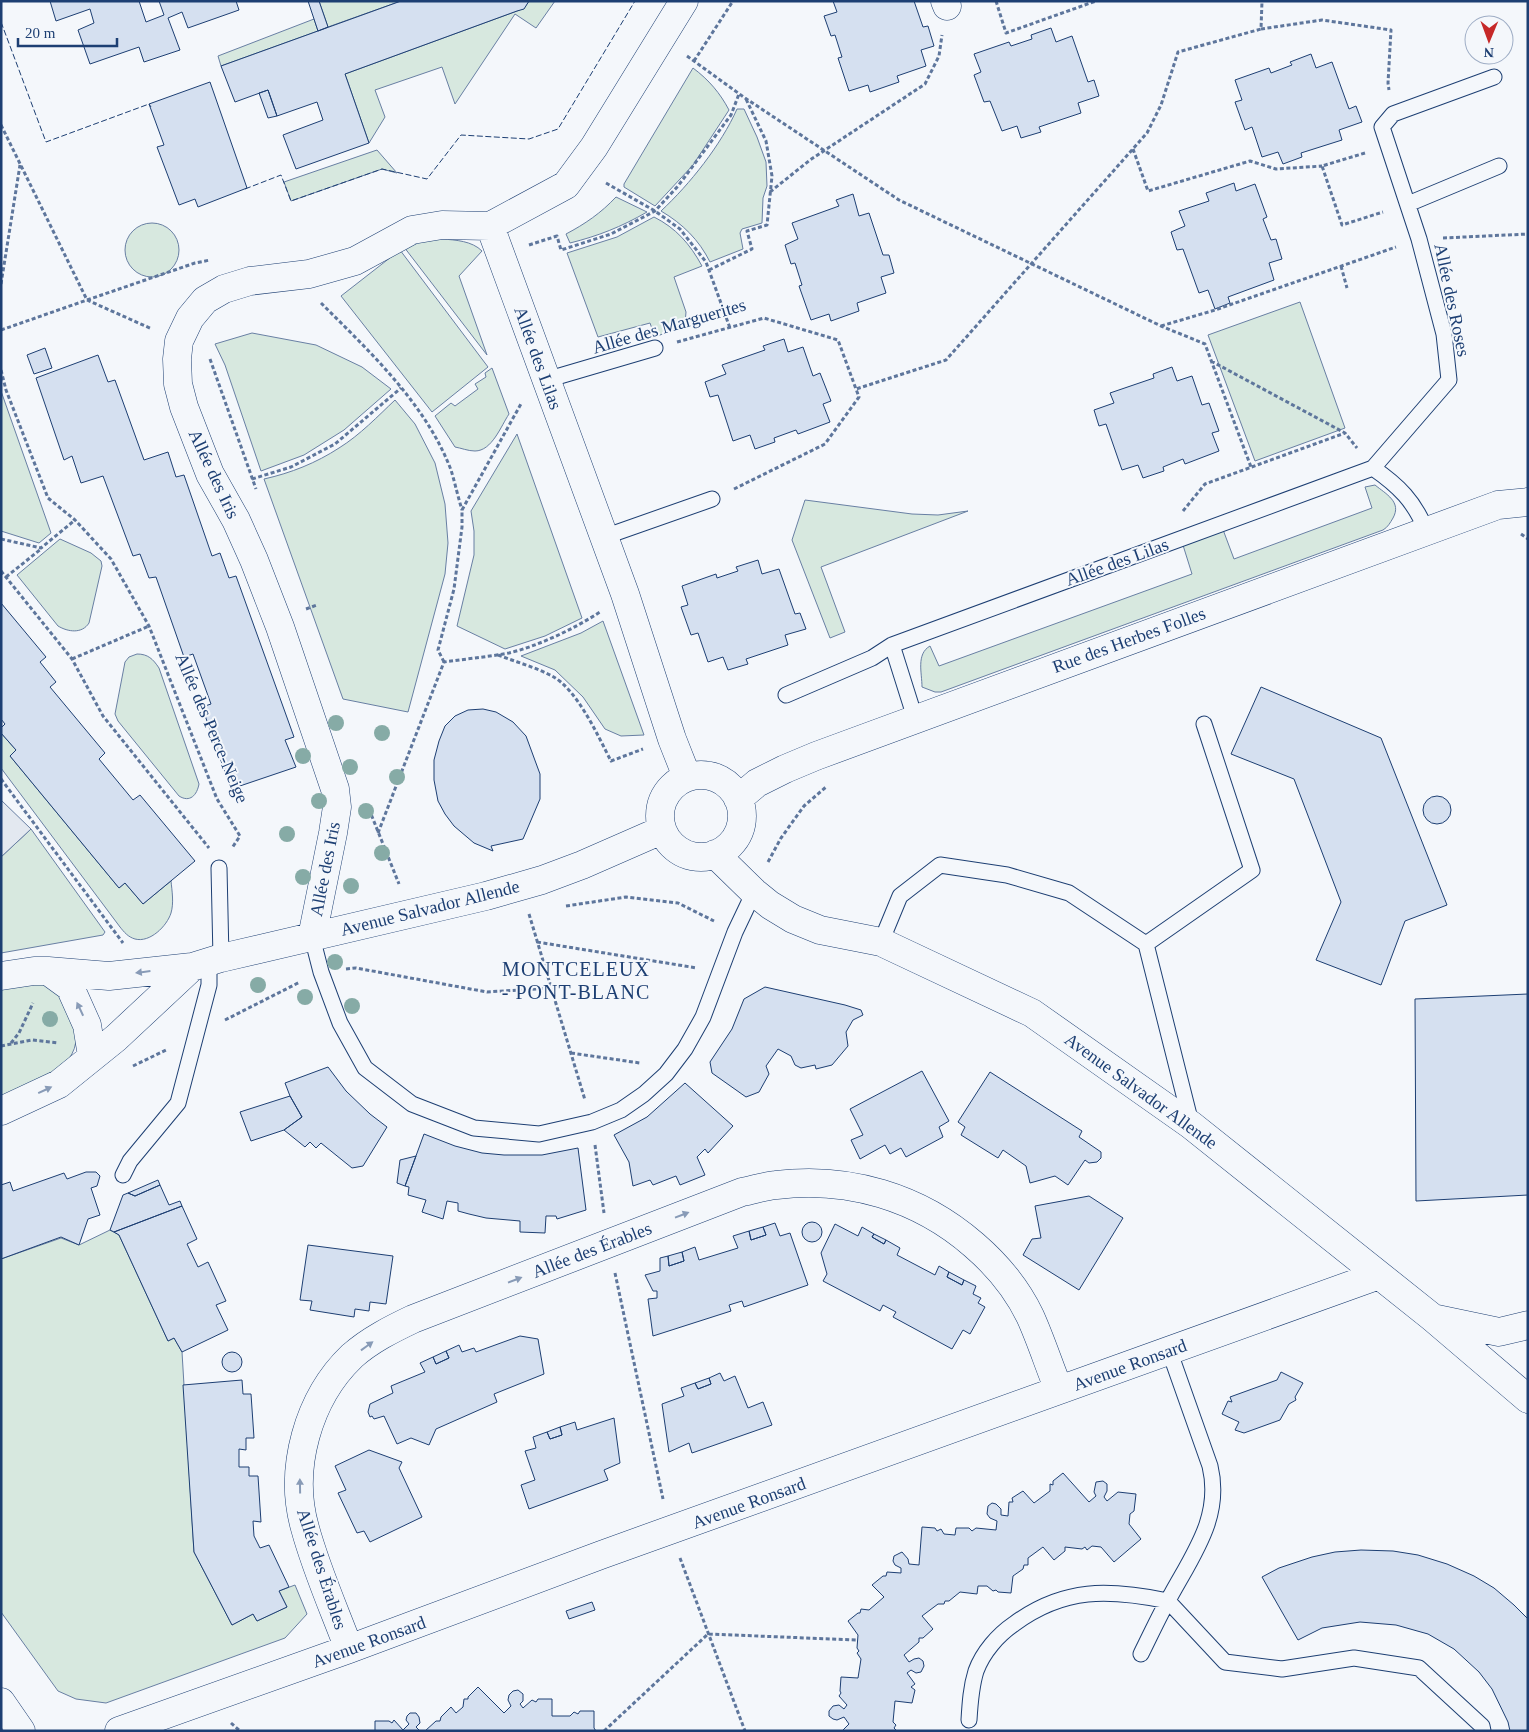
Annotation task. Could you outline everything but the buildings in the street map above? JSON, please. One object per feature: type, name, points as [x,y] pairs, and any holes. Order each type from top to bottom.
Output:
[{"type":"street","points":[[490,226],[566,185],[599,138],[684,1]]},
{"type":"street","name":"Allée des Iris","points":[[312,937],[334,833],[337,807],[335,789],[280,627],[254,560],[236,520],[210,474],[184,407],[178,384],[177,359],[179,341],[190,318],[205,300],[224,289],[250,280],[309,274],[355,261],[412,230],[442,225],[490,226]]},
{"type":"street","name":"Allée des Lilas","points":[[490,226],[625,594],[672,739],[687,777]]},
{"type":"street","name":"Rue des Herbes Folles","points":[[738,799],[757,783],[785,769],[915,718],[1426,530],[1498,505],[1528,502]]},
{"type":"street","points":[[711,776],[722,781],[738,799],[741,809],[741,821],[738,832],[725,849],[715,854],[696,856],[678,850],[662,830],[660,809],[664,799],[669,790],[687,777],[711,776]]},
{"type":"street","name":"Avenue Salvador Allende","points":[[1,976],[48,971],[110,976],[207,962],[486,896],[535,882],[582,865],[662,830]]},
{"type":"street","name":"Avenue Salvador Allende","points":[[715,854],[754,892],[793,920],[820,930],[881,942],[1032,1013],[1191,1125],[1432,1318],[1528,1399]]},
{"type":"street","points":[[1,1111],[59,1084],[207,962]]},
{"type":"street","points":[[48,971],[70,987],[87,1025],[92,1056]]},
{"type":"street","name":"Allée des Érables","points":[[349,1649],[304,1527],[300,1500],[299,1473],[303,1445],[316,1406],[327,1385],[352,1356],[383,1334],[414,1319],[742,1192],[775,1185],[804,1183],[858,1187],[912,1204],[940,1220],[967,1239],[988,1258],[1011,1285],[1030,1315],[1059,1390]]},
{"type":"street","name":"Avenue Ronsard","points":[[119,1731],[1379,1275]]},
{"type":"street","points":[[1432,1318],[1499,1332],[1528,1325]]},
{"type":"street","points":[[1,1702],[21,1731]]},
{"type":"lane","points":[[1393,114],[1494,77]]},
{"type":"lane","name":"Allée des Roses","points":[[1373,468],[1448,380],[1444,334],[1419,239],[1382,127],[1393,114]]},
{"type":"lane","points":[[1408,204],[1499,166]]},
{"type":"lane","name":"Allée des Marguerites","points":[[546,380],[656,348]]},
{"type":"lane","points":[[1373,468],[1392,481],[1407,496],[1420,516],[1426,530]]},
{"type":"lane","name":"Allée des Lilas","points":[[786,695],[872,658],[892,646],[1373,468]]},
{"type":"lane","points":[[604,537],[712,499]]},
{"type":"lane","points":[[892,646],[915,718]]},
{"type":"lane","points":[[1146,944],[1252,870],[1204,724]]},
{"type":"lane","points":[[881,942],[900,896],[940,865],[1007,875],[1069,893],[1146,944],[1191,1125]]},
{"type":"lane","points":[[122,1175],[130,1161],[178,1102],[208,985],[207,962],[219,868]]},
{"type":"lane","points":[[312,937],[321,972],[340,1023],[365,1068],[412,1104],[474,1128],[539,1134],[592,1122],[621,1110],[644,1094],[671,1068],[685,1049],[703,1017],[735,932],[754,892]]},
{"type":"lane","points":[[1141,1654],[1209,1522],[1213,1500],[1213,1479],[1210,1466],[1169,1350]]},
{"type":"lane","points":[[969,1720],[971,1692],[977,1670],[988,1648],[1006,1629],[1027,1614],[1053,1601],[1083,1594],[1135,1594],[1168,1601],[1225,1662],[1282,1669],[1354,1658],[1419,1668],[1482,1726],[1483,1731]]},
{"type":"path","points":[[733,1],[694,61],[739,94],[899,200],[1161,326],[1205,344],[1251,467]]},
{"type":"path","points":[[996,1],[1006,33],[1096,1]]},
{"type":"path","points":[[1261,29],[1262,1]]},
{"type":"path","points":[[770,192],[810,160],[925,84],[939,56],[946,4]]},
{"type":"path","points":[[712,499],[825,444],[859,396],[856,389],[946,360],[1147,134],[1161,105],[1178,52],[1261,29],[1322,20],[1391,30],[1388,83],[1393,114]]},
{"type":"path","points":[[500,254],[558,236],[561,250],[611,234],[655,211],[678,186],[731,115],[739,94]]},
{"type":"path","points":[[709,270],[752,249],[747,231],[767,225],[772,176],[766,141],[745,98]]},
{"type":"path","points":[[1,125],[88,300],[195,263],[214,259]]},
{"type":"path","points":[[1133,149],[1148,191],[1250,161],[1276,169],[1322,166],[1389,145]]},
{"type":"path","points":[[1,284],[20,165]]},
{"type":"path","points":[[1322,166],[1342,225],[1408,204]]},
{"type":"path","points":[[578,168],[655,211],[680,228],[706,262],[730,328]]},
{"type":"path","points":[[1161,326],[1215,310],[1419,239],[1528,234]]},
{"type":"path","points":[[1341,266],[1347,288]]},
{"type":"path","points":[[309,274],[311,294],[358,340],[401,388],[432,433],[450,470],[462,510],[462,527],[454,589],[438,650],[444,662],[378,834]]},
{"type":"path","name":"Allée des Marguerites","points":[[656,348],[764,318],[838,340],[856,389]]},
{"type":"path","points":[[1180,514],[1205,484],[1345,433],[1211,361]]},
{"type":"path","name":"Allée des Perce-Neige","points":[[1,370],[6,390],[48,498],[75,520],[111,559],[149,626],[217,799],[240,836],[219,868]]},
{"type":"path","points":[[462,510],[524,398],[546,380]]},
{"type":"path","points":[[252,479],[291,467],[335,444],[401,388]]},
{"type":"path","points":[[6,576],[75,520]]},
{"type":"path","points":[[1,539],[41,548]]},
{"type":"path","points":[[1,571],[72,659],[103,716],[208,847],[219,868]]},
{"type":"path","points":[[444,662],[510,652],[557,636],[588,620],[625,594]]},
{"type":"path","points":[[302,611],[317,605]]},
{"type":"path","points":[[72,659],[149,626]]},
{"type":"path","points":[[497,654],[553,677],[573,695],[593,726],[611,761],[672,739]]},
{"type":"path","points":[[1,788],[2,780]]},
{"type":"path","points":[[2,780],[124,944]]},
{"type":"path","points":[[557,907],[626,897],[678,903],[735,932]]},
{"type":"path","points":[[538,910],[528,912],[592,1122],[608,1243],[670,1532],[745,1731]]},
{"type":"path","points":[[537,942],[719,972]]},
{"type":"path","points":[[132,1067],[321,972],[356,968],[487,992],[551,988]]},
{"type":"path","points":[[10,1044],[29,1015],[34,1001]]},
{"type":"path","points":[[1,1046],[32,1040],[62,1044]]},
{"type":"path","points":[[571,1053],[671,1068]]},
{"type":"path","points":[[604,1731],[708,1634],[856,1640]]},
{"type":"shaded area","points":[[319,1],[401,1],[328,27]]},
{"type":"shaded area","points":[[529,1],[555,1],[536,28],[515,14],[455,104],[442,67],[375,90],[385,117],[369,143],[345,74],[517,11],[524,8]]},
{"type":"shaded area","points":[[314,19],[318,31],[221,66],[218,56]]},
{"type":"shaded area","points":[[693,68],[714,87],[729,110],[693,165],[655,206],[624,187],[624,184]]},
{"type":"shaded area","points":[[737,109],[744,109],[766,162],[767,186],[763,198],[762,223],[742,229],[740,233],[743,249],[710,262],[690,233],[661,211],[683,189],[714,150]]},
{"type":"shaded area","points":[[377,150],[397,173],[382,169],[291,201],[284,182]]},
{"type":"shaded area","points":[[616,197],[647,212],[609,231],[570,243],[566,234],[592,218]]},
{"type":"shaded area","points":[[654,217],[682,237],[702,266],[674,277],[686,312],[685,324],[655,337],[650,323],[598,337],[567,253],[617,237]]},
{"type":"shaded area","points":[[147,223],[157,223],[167,227],[175,235],[179,250],[175,265],[167,273],[157,277],[147,277],[137,273],[129,265],[125,255],[125,245],[129,235],[137,227]]},
{"type":"shaded area","points":[[442,239],[469,243],[482,251],[459,276],[487,355],[404,247],[416,241]]},
{"type":"shaded area","points":[[400,250],[488,367],[432,412],[341,296]]},
{"type":"shaded area","points":[[1300,302],[1345,428],[1255,461],[1208,335]]},
{"type":"shaded area","points":[[252,333],[316,345],[362,367],[391,389],[344,430],[304,455],[261,471],[225,365],[215,344]]},
{"type":"shaded area","points":[[492,368],[509,414],[495,437],[486,447],[475,451],[455,447],[435,416],[451,403],[455,406],[478,389],[475,384],[486,377],[485,373]]},
{"type":"shaded area","points":[[1,391],[51,533],[39,543],[1,531]]},
{"type":"shaded area","points":[[395,400],[415,424],[435,463],[445,504],[448,543],[445,574],[408,712],[343,699],[264,479],[303,467],[347,443]]},
{"type":"shaded area","points":[[517,434],[582,618],[545,636],[505,649],[457,626],[474,555],[474,531],[471,511]]},
{"type":"shaded area","points":[[1375,485],[1388,495],[1396,507],[1393,518],[1383,530],[941,692],[935,692],[922,687],[921,659],[926,649],[930,646],[939,666],[1192,574],[1182,542],[1222,527],[1234,559],[1372,508],[1365,487]]},
{"type":"shaded area","points":[[805,500],[912,514],[938,515],[968,511],[821,567],[845,632],[830,638],[792,540]]},
{"type":"shaded area","points":[[60,539],[91,553],[101,561],[102,566],[89,623],[83,629],[75,631],[66,630],[58,626],[17,575]]},
{"type":"shaded area","points":[[603,621],[644,735],[621,736],[605,729],[583,697],[555,670],[521,656],[581,633]]},
{"type":"shaded area","points":[[137,654],[150,658],[159,668],[199,784],[197,792],[190,798],[186,799],[179,796],[118,721],[115,714],[125,662],[129,657]]},
{"type":"shaded area","points":[[1,733],[16,750],[10,756],[119,888],[125,883],[143,904],[171,881],[173,901],[171,913],[162,928],[152,936],[141,940],[128,936],[1,768]]},
{"type":"shaded area","points":[[1,800],[31,829],[1,857]]},
{"type":"shaded area","points":[[31,829],[105,932],[103,935],[1,953],[1,857]]},
{"type":"shaded area","points":[[44,982],[59,993],[64,1000],[75,1031],[74,1048],[69,1059],[49,1077],[1,1101],[1,984]]},
{"type":"shaded area","points":[[110,1230],[119,1235],[168,1341],[174,1338],[182,1352],[194,1552],[232,1625],[253,1614],[257,1621],[287,1607],[279,1591],[295,1585],[307,1614],[285,1638],[106,1703],[76,1699],[58,1691],[1,1612],[1,1259],[61,1238],[79,1245]]},
{"type":"fence","points":[[245,189],[281,175],[291,201],[382,169],[427,179],[461,135],[529,139],[558,129],[635,1]]},
{"type":"fence","points":[[1,22],[46,142],[149,104],[151,107]]},
{"type":"district","name":"MONTCELEUX - PONT-BLANC","points":[[576,980]]}]
